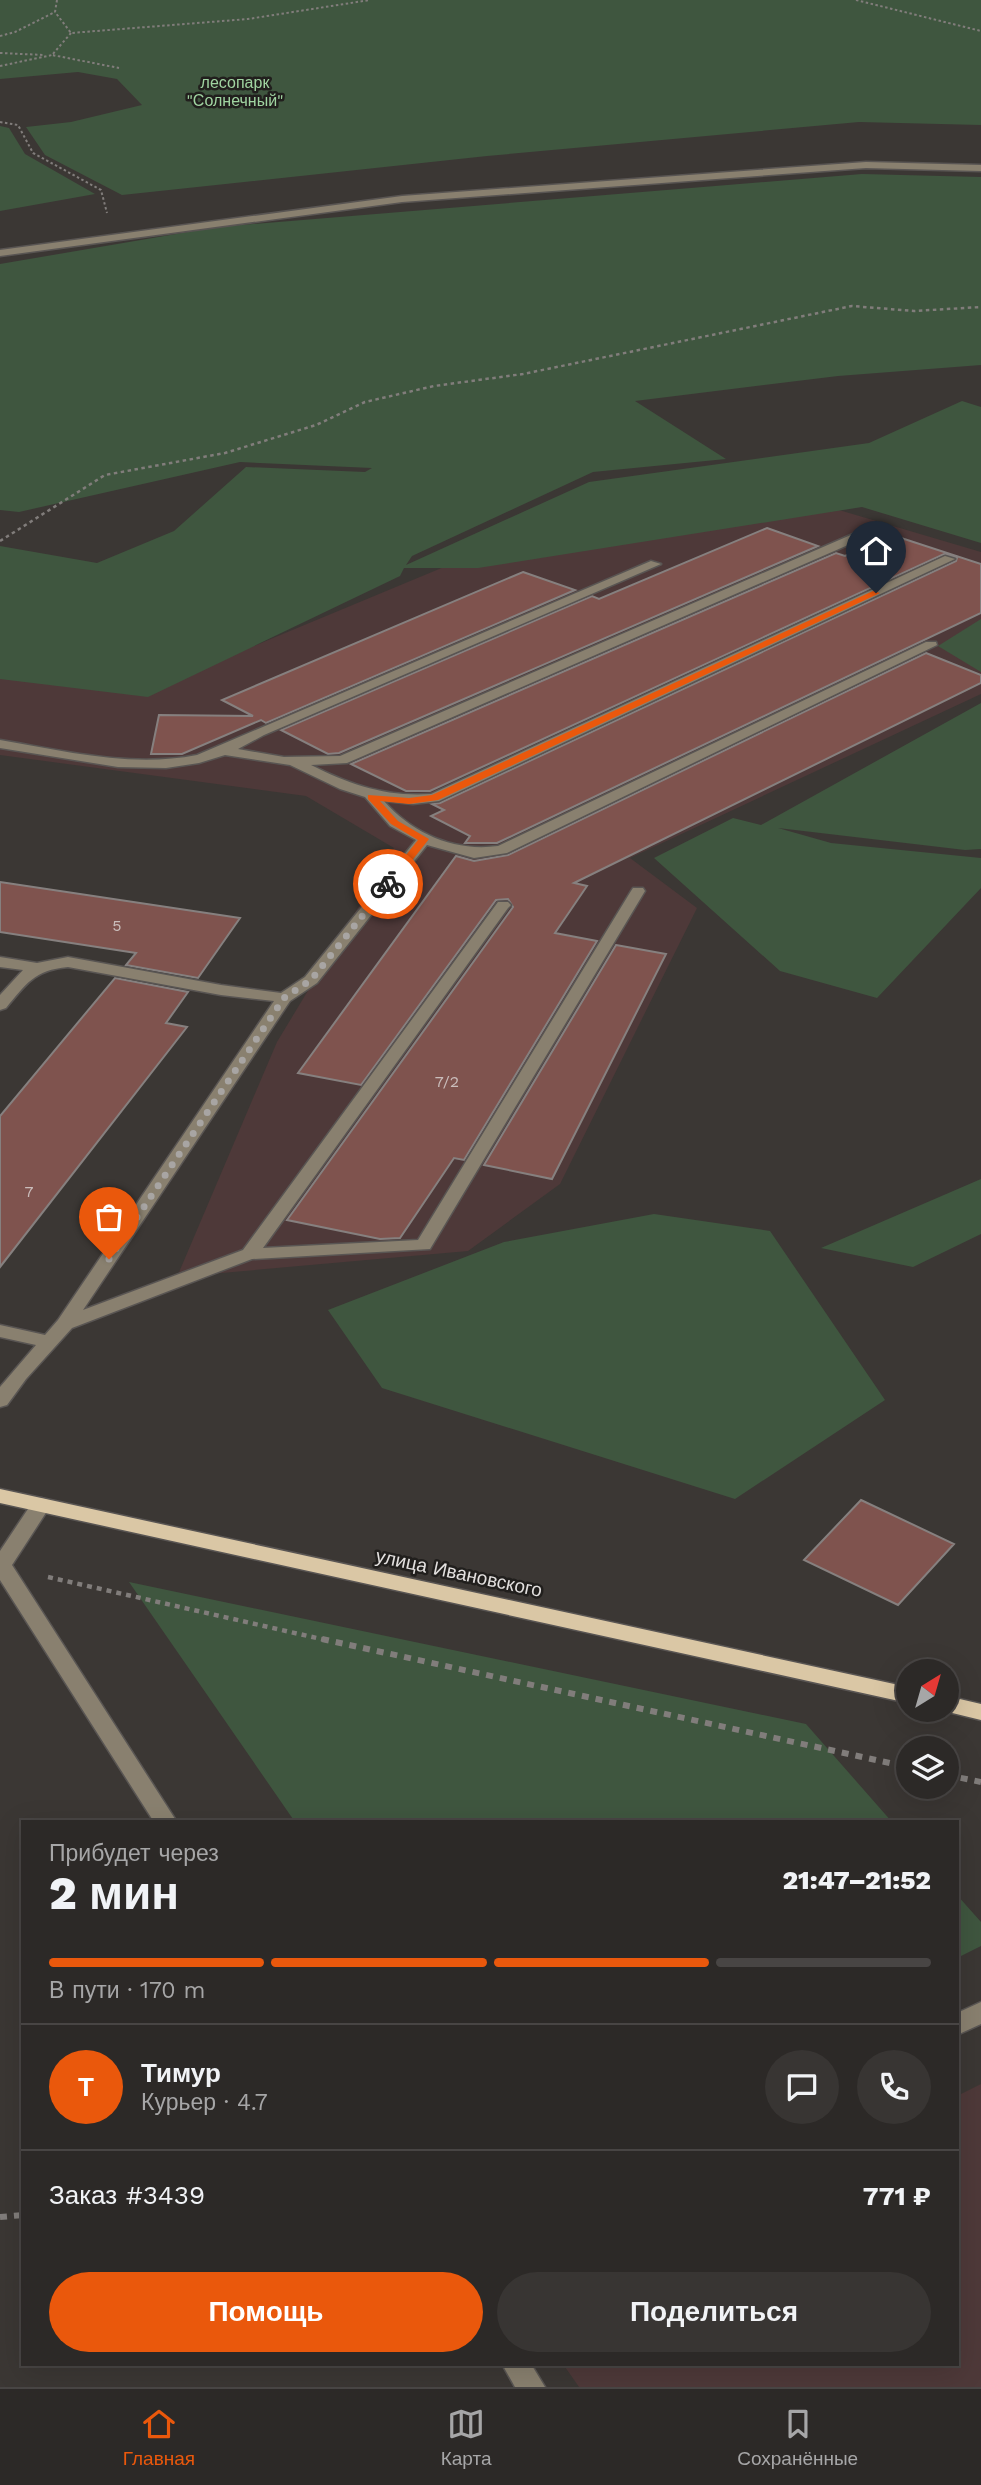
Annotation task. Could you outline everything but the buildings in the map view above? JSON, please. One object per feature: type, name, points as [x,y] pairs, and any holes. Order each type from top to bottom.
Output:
[{"type":"main road","name":"улица Ивановского","points":[[0,1496],[896,1692]]},
{"type":"main road","points":[[959,1707],[981,1712]]},
{"type":"street","points":[[0,253],[402,199],[866,164],[981,168]]},
{"type":"street","points":[[226,751],[293,761],[342,760],[860,534]]},
{"type":"street","points":[[293,761],[372,797],[409,801],[434,798],[949,559]]},
{"type":"street","points":[[0,744],[112,762],[189,761],[226,751],[259,732],[655,564]]},
{"type":"street","points":[[372,797],[395,822],[424,839],[474,854],[502,850],[931,645]]},
{"type":"street","points":[[0,1401],[65,1324],[284,998],[311,980],[424,839]]},
{"type":"street","points":[[65,1324],[249,1254],[424,1245],[638,891]]},
{"type":"street","points":[[249,1254],[503,905]]},
{"type":"street","points":[[0,962],[35,967]]},
{"type":"street","points":[[0,1005],[35,967],[46,963],[68,962],[222,990],[284,998]]},
{"type":"street","points":[[0,1331],[50,1342]]},
{"type":"street","points":[[41,1505],[1,1565],[165,1820]]},
{"type":"street","points":[[959,2024],[981,2012]]},
{"type":"street","points":[[516,2366],[531,2387]]},
{"type":"path","points":[[57,0],[55,12],[71,33]]},
{"type":"path","points":[[0,66],[52,55],[71,33],[248,19],[370,0]]},
{"type":"path","points":[[856,0],[981,31]]},
{"type":"path","points":[[0,36],[15,32],[55,12]]},
{"type":"path","points":[[0,53],[52,55],[119,68]]},
{"type":"path","points":[[0,122],[18,125],[33,153],[101,190],[114,237]]},
{"type":"path","points":[[0,541],[105,475],[225,453],[316,425],[366,402],[411,391],[523,374],[852,306],[914,311],[981,307]]},
{"type":"path","points":[[1,1565],[109,1593],[896,1763]]},
{"type":"path","points":[[959,1777],[981,1782]]},
{"type":"path","points":[[0,2217],[21,2215]]},
{"type":"shaded area","points":[[839,510],[981,552],[981,694],[630,858],[697,908],[560,1184],[468,1251],[177,1277],[277,1042],[394,848],[306,796],[0,755],[0,667],[155,687],[468,557]]},
{"type":"shaded area","points":[[981,2084],[981,2387],[579,2387],[564,2366],[959,2366],[959,2095]]},
{"type":"green space","name":"лесопарк \"Солнечный\"","points":[[0,0],[981,0],[981,125],[859,122],[487,156],[122,195],[45,155],[26,127],[71,122],[142,105],[117,79],[78,72],[0,79]]},
{"type":"green space","points":[[0,126],[9,128],[25,154],[95,194],[0,211]]},
{"type":"green space","points":[[862,174],[981,177],[981,365],[838,376],[635,401],[726,459],[593,472],[412,556],[406,565],[589,482],[869,443],[962,401],[981,407],[981,543],[862,507],[478,568],[404,568],[400,576],[148,697],[0,679],[0,546],[97,563],[174,531],[246,467],[365,472],[372,468],[240,462],[19,512],[0,510],[0,264],[217,227]]},
{"type":"green space","points":[[981,619],[981,672],[938,646]]},
{"type":"green space","points":[[981,703],[981,849],[965,850],[778,828],[831,843],[981,858],[981,888],[877,998],[780,971],[654,858],[733,818],[761,825]]},
{"type":"green space","points":[[981,1179],[981,1234],[913,1267],[821,1248]]},
{"type":"green space","points":[[654,1214],[770,1231],[885,1400],[735,1499],[382,1388],[328,1310],[504,1242]]},
{"type":"green space","points":[[129,1582],[806,1724],[890,1820],[294,1820]]},
{"type":"green space","points":[[959,1897],[981,1922],[981,1946],[959,1957]]},
{"type":"way so far","points":[[109,1259],[284,998],[311,980],[388,884]]},
{"type":"route","points":[[388,884],[424,839],[395,822],[372,797],[409,801],[434,798],[876,593]]}]
